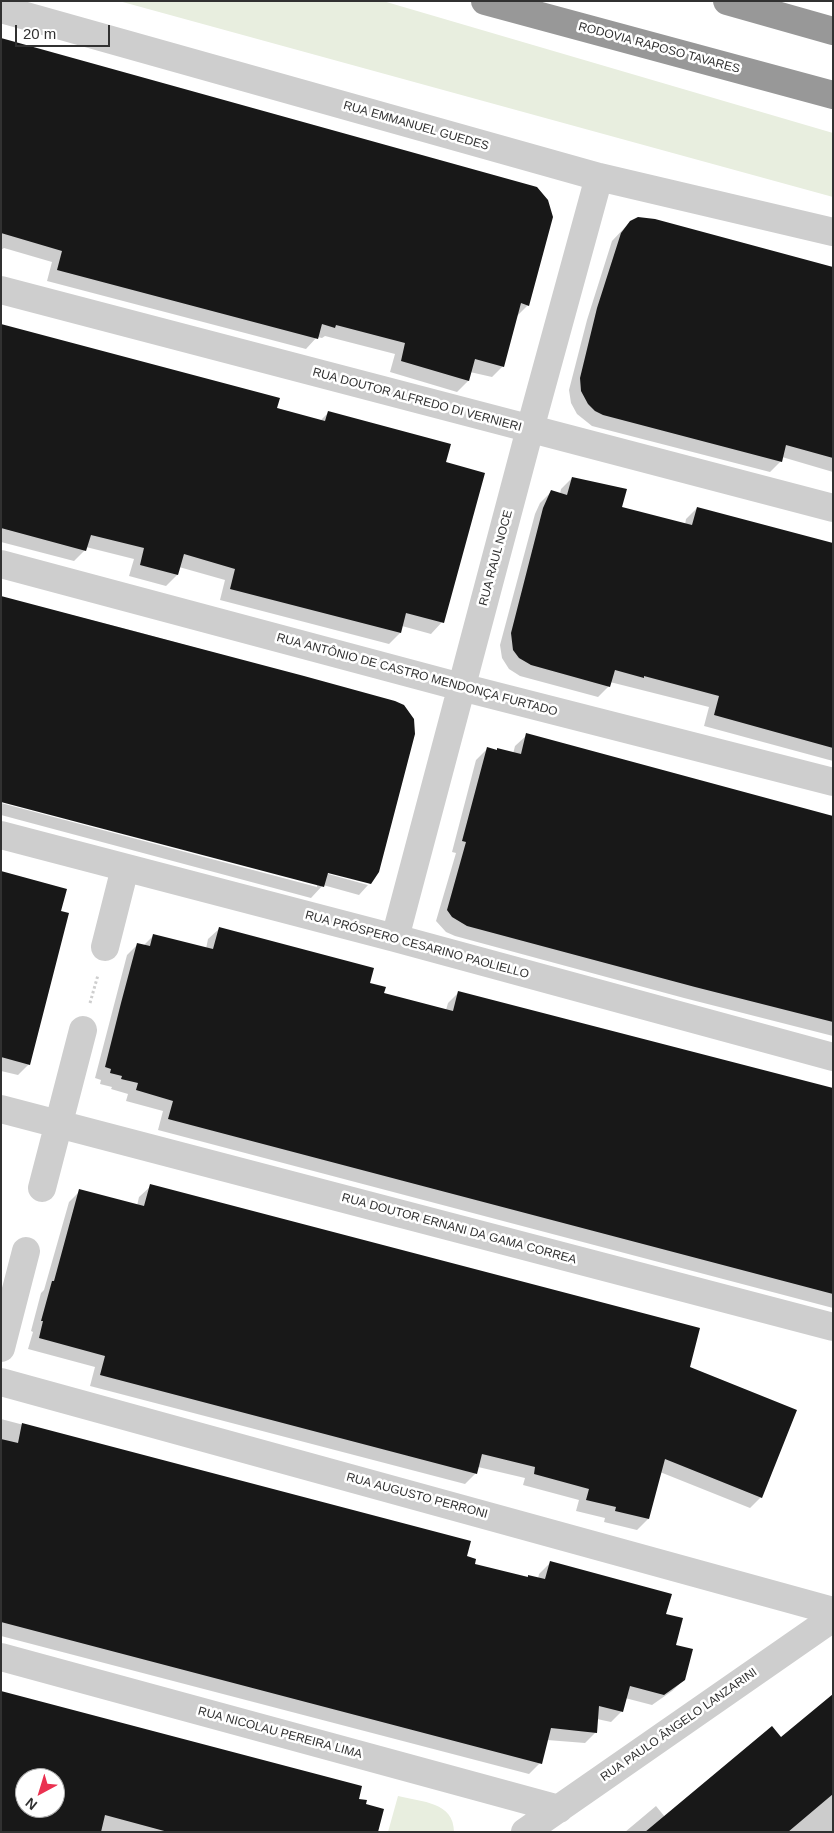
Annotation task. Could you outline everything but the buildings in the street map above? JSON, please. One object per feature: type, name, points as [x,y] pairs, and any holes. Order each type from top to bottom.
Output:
[{"type":"highway","name":"RODOVIA RAPOSO TAVARES","points":[[484,1],[833,95]]},
{"type":"highway","points":[[727,1],[833,31]]},
{"type":"street","name":"RUA EMMANUEL GUEDES","points":[[1,9],[599,177],[833,232]]},
{"type":"street","name":"RUA RAUL NOCE","points":[[395,938],[599,177]]},
{"type":"street","name":"RUA DOUTOR ALFREDO DI VERNIERI","points":[[1,290],[833,508]]},
{"type":"street","name":"RUA ANTÔNIO DE CASTRO MENDONÇA FURTADO","points":[[1,564],[461,687],[833,782]]},
{"type":"street","name":"RUA PRÓSPERO CESARINO PAOLIELLO","points":[[1,835],[395,938],[833,1057]]},
{"type":"street","points":[[105,948],[125,868]]},
{"type":"street","points":[[42,1188],[48,1121],[83,1030]]},
{"type":"street","points":[[1,1109],[48,1121]]},
{"type":"street","name":"RUA DOUTOR ERNANI DA GAMA CORREA","points":[[48,1121],[833,1327]]},
{"type":"street","points":[[1,1348],[26,1251]]},
{"type":"street","name":"RUA AUGUSTO PERRONI","points":[[1,1382],[833,1610]]},
{"type":"street","name":"RUA PAULO ÂNGELO LANZARINI","points":[[525,1832],[833,1618]]},
{"type":"street","name":"RUA NICOLAU PEREIRA LIMA","points":[[1,1657],[559,1809]]},
{"type":"path","points":[[83,1030],[105,948]]},
{"type":"green space","points":[[119,1],[383,1],[833,133],[833,197]]},
{"type":"green space","points":[[398,1796],[426,1802],[443,1809],[453,1822],[454,1832],[388,1832]]}]
